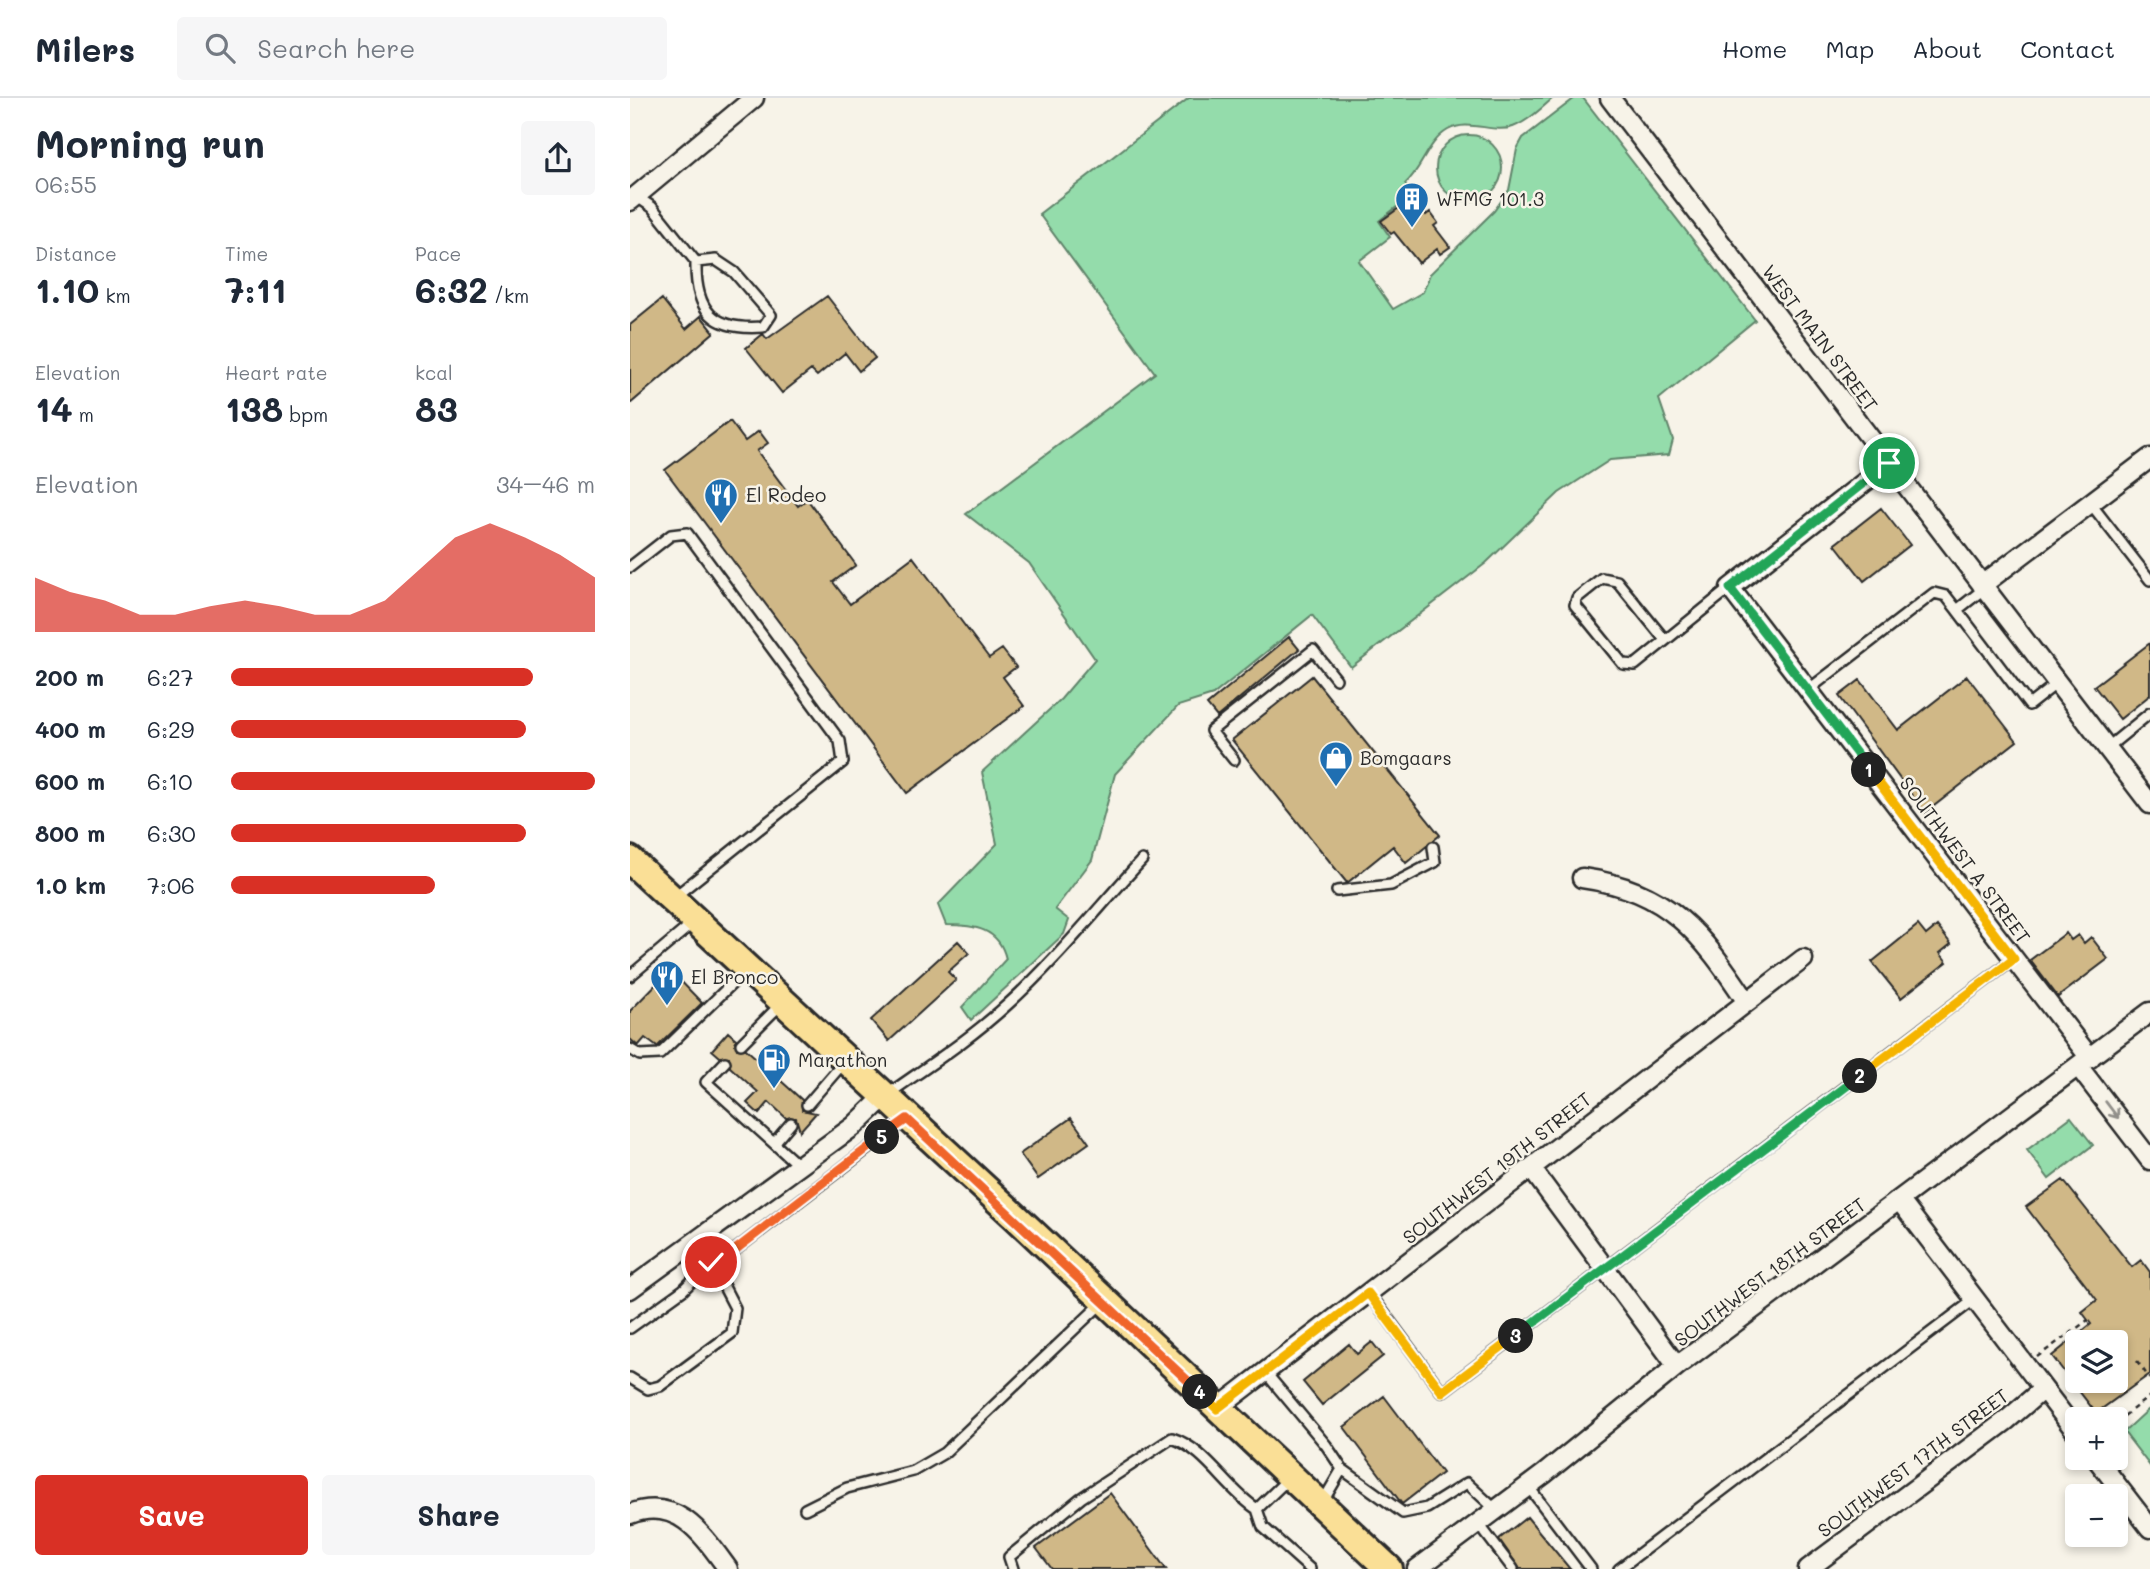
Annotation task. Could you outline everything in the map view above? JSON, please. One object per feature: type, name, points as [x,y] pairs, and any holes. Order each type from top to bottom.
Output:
[{"type":"main road","points":[[630,860],[1389,1569]]},
{"type":"street","points":[[633,198],[754,98]]},
{"type":"street","name":"WEST MAIN STREET","points":[[1610,98],[2150,804]]},
{"type":"street","points":[[1984,586],[2150,458]]},
{"type":"street","points":[[1730,588],[1889,463]]},
{"type":"street","name":"SOUTHWEST A STREET","points":[[1730,588],[2014,959],[2148,1155]]},
{"type":"street","points":[[1582,878],[1616,883],[1669,908],[1724,968],[1747,1002]]},
{"type":"street","name":"SOUTHWEST 19TH STREET","points":[[1217,1409],[1803,960]]},
{"type":"street","name":"SOUTHWEST 18TH STREET","points":[[1417,1569],[1528,1486],[1678,1366],[2150,1012]]},
{"type":"street","points":[[630,1289],[854,1126],[884,1097]]},
{"type":"street","points":[[1531,1168],[1678,1366]]},
{"type":"street","points":[[1900,1202],[2065,1417]]},
{"type":"street","name":"SOUTHWEST 17TH STREET","points":[[1808,1569],[2007,1420],[2043,1389]]},
{"type":"street","points":[[2105,1470],[2150,1528]]},
{"type":"street","points":[[630,1514],[661,1509],[682,1515],[700,1532],[728,1569]]},
{"type":"lane","points":[[633,198],[652,207],[696,262],[695,289],[705,309],[721,323],[740,329],[763,327],[771,315],[734,272],[716,260],[696,262]]},
{"type":"lane","points":[[2091,504],[2150,580]]},
{"type":"lane","points":[[630,567],[671,535],[687,533],[840,741],[843,762],[672,899]]},
{"type":"lane","points":[[1665,640],[1617,581],[1602,578],[1577,598],[1575,605],[1623,664],[1635,665],[1730,588]]},
{"type":"lane","points":[[1957,610],[1984,586]]},
{"type":"lane","points":[[1808,690],[1934,593],[1946,596],[2029,705],[2057,683]]},
{"type":"lane","points":[[1234,760],[1211,731],[1282,674],[1313,650],[1336,679]]},
{"type":"lane","points":[[2107,748],[2150,713]]},
{"type":"lane","points":[[1337,891],[1391,885],[1435,862],[1433,847]]},
{"type":"lane","points":[[884,1097],[959,1045],[1007,1005],[1059,954],[1142,860]]},
{"type":"lane","points":[[630,976],[695,921]]},
{"type":"lane","points":[[1368,1293],[1442,1392],[2014,959]]},
{"type":"lane","points":[[630,1049],[640,1055],[660,1054],[747,969]]},
{"type":"lane","points":[[741,1044],[782,1002]]},
{"type":"lane","points":[[807,1105],[845,1061]]},
{"type":"lane","points":[[725,1062],[706,1082],[799,1166]]},
{"type":"lane","points":[[630,1328],[682,1290],[711,1262],[726,1257],[907,1119]]},
{"type":"lane","points":[[774,1143],[791,1123]]},
{"type":"lane","points":[[630,1378],[648,1389],[660,1386],[732,1334],[734,1308],[711,1262],[693,1242]]},
{"type":"lane","points":[[1619,1569],[1975,1299]]},
{"type":"lane","points":[[805,1509],[847,1488],[913,1471],[944,1453],[1104,1301]]},
{"type":"lane","points":[[1265,1372],[1342,1469],[1403,1513],[1427,1508],[1467,1483],[1496,1510]]},
{"type":"lane","points":[[1013,1569],[1009,1557],[1082,1498],[1172,1438],[1187,1443],[1240,1498],[1257,1509],[1263,1527],[1310,1569]]},
{"type":"lane","points":[[1321,1505],[1342,1469]]},
{"type":"lane","points":[[1257,1509],[1290,1477]]},
{"type":"lane","points":[[1528,1486],[1591,1569]]},
{"type":"lane","points":[[1478,1524],[1513,1569]]},
{"type":"path","points":[[2025,1365],[2088,1320]]},
{"type":"path","points":[[2137,1361],[2150,1379]]},
{"type":"path","points":[[2128,1413],[2150,1396]]},
{"type":"green space","points":[[1189,98],[1553,98],[1529,118],[1513,127],[1497,129],[1464,125],[1448,130],[1435,141],[1405,184],[1412,195],[1379,221],[1390,237],[1359,261],[1393,309],[1423,292],[1430,274],[1494,211],[1509,190],[1517,149],[1523,138],[1575,98],[1583,98],[1755,320],[1659,399],[1673,440],[1669,455],[1610,460],[1559,493],[1486,563],[1351,667],[1312,615],[1213,695],[1178,706],[1115,774],[1092,860],[1055,909],[1069,920],[1064,934],[971,1020],[962,1007],[1006,959],[998,941],[984,930],[946,925],[938,905],[997,844],[982,772],[1061,699],[1095,659],[1029,563],[966,514],[1155,373],[1039,214]]},
{"type":"green space","points":[[1469,135],[1482,137],[1497,150],[1502,168],[1500,181],[1487,196],[1469,201],[1456,199],[1441,186],[1436,168],[1438,155],[1451,140]]},
{"type":"green space","points":[[2071,1117],[2093,1145],[2049,1179],[2027,1150]]},
{"type":"green space","points":[[2148,1410],[2150,1412],[2150,1466],[2128,1437],[2128,1428]]},
{"type":"building","name":"WFMG 101.3","points":[[1413,198],[1426,215],[1430,212],[1438,223],[1434,226],[1450,247],[1440,254],[1437,249],[1419,263],[1394,232],[1391,234],[1381,221]]},
{"type":"building","points":[[827,296],[875,358],[859,371],[845,353],[817,376],[811,370],[782,393],[746,348],[763,334],[767,339]]},
{"type":"building","points":[[662,299],[686,329],[701,316],[714,332],[630,404],[630,325]]},
{"type":"building","points":[[730,421],[745,441],[759,431],[768,443],[757,451],[798,506],[807,499],[856,565],[833,582],[850,604],[913,557],[989,658],[1002,649],[1016,667],[1003,677],[1024,706],[907,793],[665,470]]},
{"type":"building","points":[[1881,508],[1910,545],[1864,581],[1835,544]]},
{"type":"building","points":[[1289,637],[1299,649],[1217,717],[1207,705]]},
{"type":"building","points":[[2150,643],[2150,695],[2120,719],[2094,686]]},
{"type":"building","name":"Bomgaars","points":[[1312,676],[1440,835],[1406,863],[1393,846],[1347,883],[1232,740]]},
{"type":"building","points":[[1967,676],[2017,741],[1925,813],[1839,696],[1860,680],[1898,730]]},
{"type":"building","points":[[1918,925],[1926,935],[1937,926],[1951,944],[1940,953],[1947,962],[1901,998],[1872,962]]},
{"type":"building","points":[[2066,933],[2071,940],[2078,935],[2084,943],[2091,937],[2108,959],[2058,997],[2030,960]]},
{"type":"building","points":[[958,941],[969,953],[948,972],[956,980],[889,1041],[871,1020]]},
{"type":"building","name":"El Bronco","points":[[670,970],[702,1003],[657,1047],[645,1038],[638,1046],[630,1039],[630,1011]]},
{"type":"building","points":[[728,1032],[736,1039],[737,1049],[746,1049],[802,1100],[802,1110],[816,1113],[800,1131],[796,1118],[786,1118],[769,1102],[759,1114],[747,1103],[758,1092],[730,1067],[729,1057],[720,1057],[712,1050]]},
{"type":"building","points":[[1071,1118],[1089,1143],[1038,1179],[1020,1154]]},
{"type":"building","points":[[2063,1180],[2132,1267],[2141,1260],[2150,1272],[2150,1374],[2128,1390],[2128,1330],[2084,1330],[2091,1324],[2082,1312],[2097,1300],[2026,1207]]},
{"type":"building","points":[[1372,1342],[1383,1356],[1322,1405],[1303,1382],[1349,1344],[1357,1354]]},
{"type":"building","points":[[2065,1345],[2065,1373],[2052,1356]]},
{"type":"building","points":[[2081,1393],[2124,1393],[2104,1407],[2091,1407]]},
{"type":"building","points":[[1384,1396],[1442,1473],[1402,1504],[1344,1427]]},
{"type":"building","points":[[1110,1493],[1166,1569],[1052,1569],[1036,1548]]},
{"type":"building","points":[[1527,1517],[1570,1569],[1520,1569],[1499,1539]]},
{"type":"place","name":"WFMG 101.3","points":[[1412,229]]},
{"type":"place","name":"El Rodeo","points":[[721,525]]},
{"type":"place","name":"Bomgaars","points":[[1336,788]]},
{"type":"place","name":"El Bronco","points":[[667,1007]]},
{"type":"place","name":"Marathon","points":[[774,1090]]},
{"type":"route","points":[[711,1262],[726,1257],[907,1119],[1017,1218],[1217,1409],[1368,1293],[1442,1392],[2014,959],[1730,588],[1889,463]]}]
